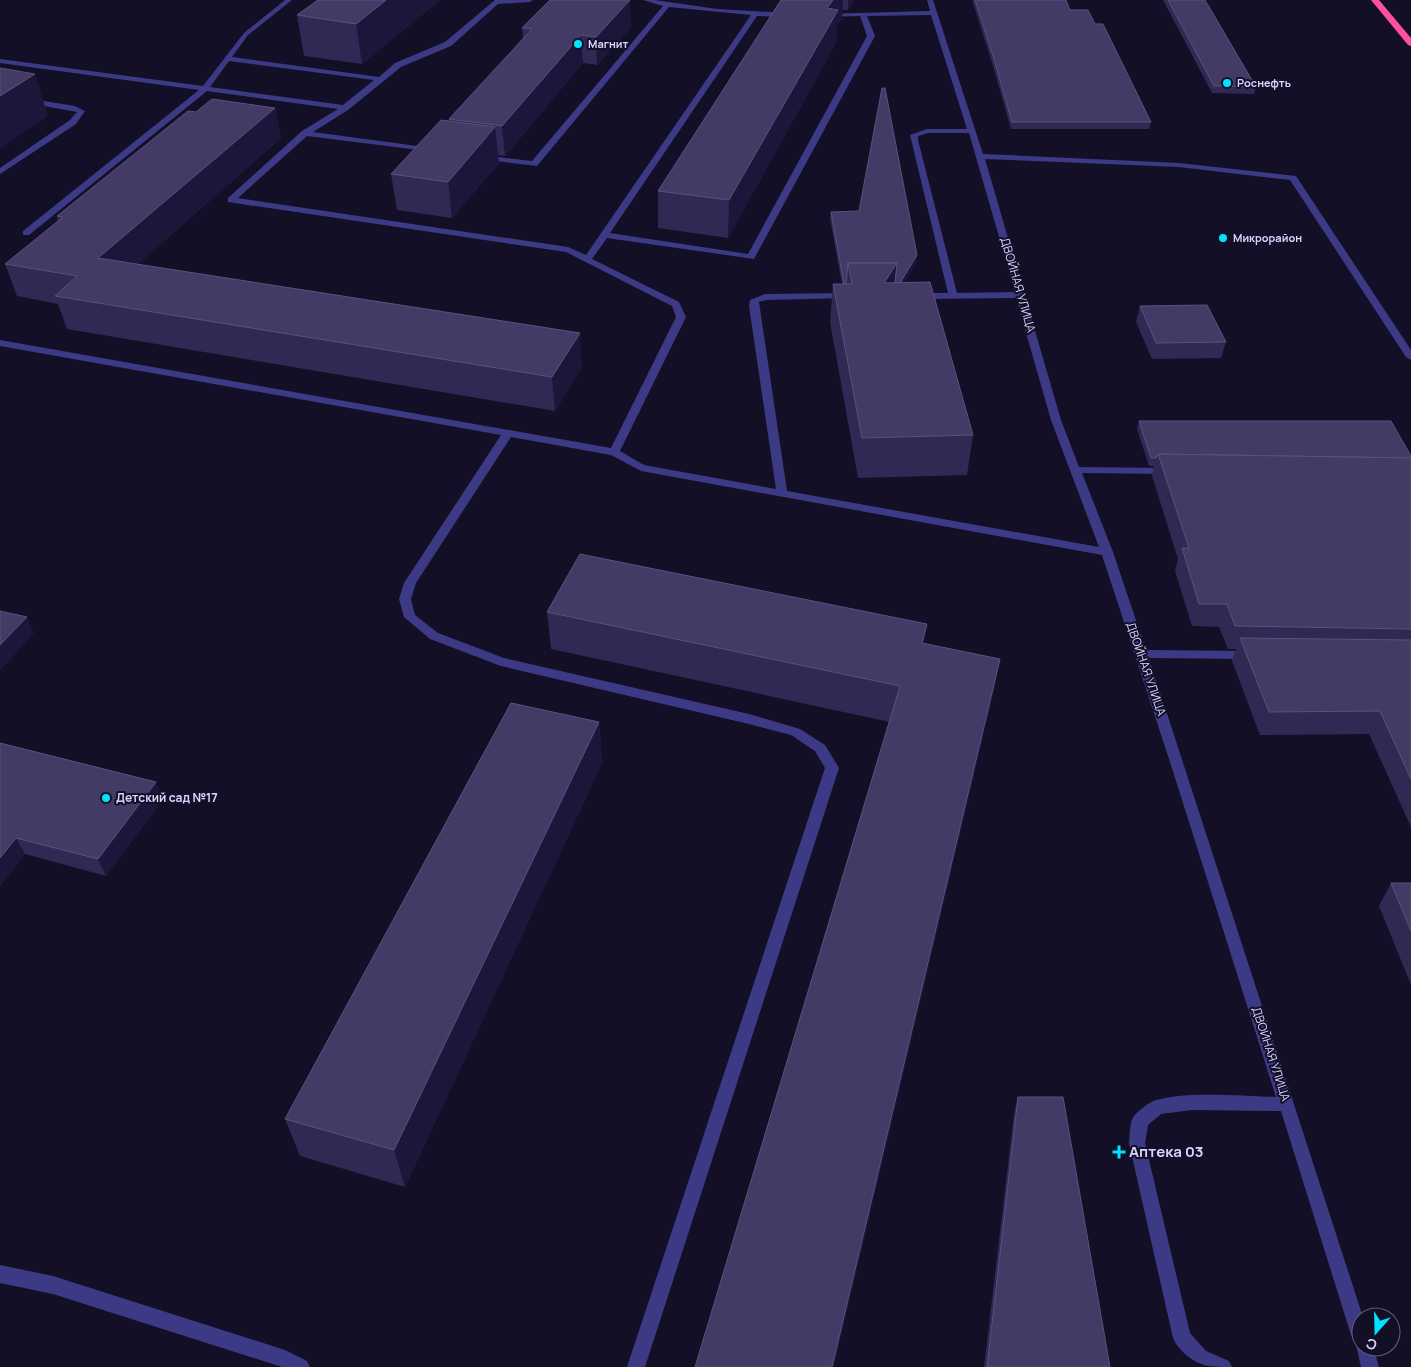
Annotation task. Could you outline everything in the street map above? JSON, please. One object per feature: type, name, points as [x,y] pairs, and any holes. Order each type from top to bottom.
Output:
[{"type":"highway","points":[[1376,0],[1411,43]]},
{"type":"street","points":[[26,233],[205,89],[246,34],[289,0]]},
{"type":"street","points":[[530,0],[498,1],[448,44],[398,65],[344,108],[305,132],[231,200],[568,250],[676,304],[681,317],[614,452]]},
{"type":"street","points":[[646,0],[667,5],[755,14],[800,15]]},
{"type":"street","name":"ДВОЙНАЯ УЛИЦА","points":[[930,0],[980,156],[1056,420],[1107,552],[1178,762],[1351,1307]]},
{"type":"street","points":[[477,156],[534,164],[667,5]]},
{"type":"street","points":[[818,15],[934,13]]},
{"type":"street","points":[[587,260],[755,14]]},
{"type":"street","points":[[605,235],[751,258],[871,36],[863,14]]},
{"type":"street","points":[[228,59],[381,79]]},
{"type":"street","points":[[0,61],[344,108]]},
{"type":"street","points":[[0,96],[74,108],[81,111],[73,122],[0,172]]},
{"type":"street","points":[[953,296],[914,135],[927,131],[972,131]]},
{"type":"street","points":[[305,132],[438,151]]},
{"type":"street","points":[[980,156],[1179,165],[1293,178],[1411,357]]},
{"type":"street","points":[[904,296],[1021,295]]},
{"type":"street","points":[[782,494],[754,306],[755,300],[765,297],[854,296]]},
{"type":"street","points":[[0,343],[614,452],[641,468],[1107,552]]},
{"type":"street","points":[[508,433],[410,583],[405,599],[410,617],[434,636],[501,662],[749,719],[795,732],[820,748],[832,768],[636,1367]]},
{"type":"street","points":[[1076,470],[1184,472]]},
{"type":"street","points":[[1140,654],[1266,655]]},
{"type":"street","points":[[1223,1367],[1200,1357],[1182,1338],[1138,1143],[1140,1121],[1157,1107],[1192,1104],[1286,1104]]},
{"type":"street","points":[[0,1274],[53,1286],[285,1359],[301,1367]]},
{"type":"building","points":[[318,0],[386,0],[356,24],[297,15]]},
{"type":"building","points":[[550,0],[630,0],[596,37],[581,35],[502,126],[449,119],[532,29],[522,28]]},
{"type":"building","points":[[781,0],[833,0],[827,8],[838,10],[729,200],[658,191]]},
{"type":"building","points":[[975,0],[1066,0],[1070,10],[1088,10],[1095,24],[1103,24],[1151,122],[1012,122]]},
{"type":"building","points":[[1168,0],[1205,0],[1256,87],[1214,86]]},
{"type":"building","points":[[0,68],[35,74],[0,96]]},
{"type":"building","points":[[882,88],[885,88],[917,255],[900,283],[895,283],[897,263],[848,263],[846,284],[844,284],[831,212],[859,211]]},
{"type":"building","points":[[212,99],[275,108],[98,258],[580,333],[552,377],[55,296],[77,276],[5,264],[63,217],[57,216],[188,111],[196,112]]},
{"type":"building","points":[[441,120],[495,127],[448,182],[391,174]]},
{"type":"building","points":[[848,263],[897,263],[884,283],[930,282],[973,435],[862,438],[833,284],[852,284]]},
{"type":"building","points":[[1207,305],[1226,342],[1156,343],[1140,306]]},
{"type":"building","points":[[1139,421],[1391,421],[1411,458],[1158,454],[1156,458],[1151,458]]},
{"type":"building","points":[[1158,454],[1411,458],[1411,629],[1235,626],[1227,604],[1199,604],[1182,548],[1189,548]]},
{"type":"building","points":[[580,554],[927,624],[922,643],[1000,659],[832,1367],[695,1367],[900,686],[547,612]]},
{"type":"building","points":[[0,611],[27,617],[0,645]]},
{"type":"building","points":[[1240,638],[1411,640],[1411,779],[1380,711],[1269,712]]},
{"type":"building","points":[[511,703],[599,722],[394,1150],[285,1119]]},
{"type":"building","name":"Детский сад №17","points":[[0,743],[156,782],[98,859],[16,838],[0,858]]},
{"type":"building","points":[[1391,883],[1411,883],[1411,931]]},
{"type":"building","points":[[1018,1097],[1063,1097],[1110,1367],[987,1367]]},
{"type":"place","name":"Магнит","points":[[578,44]]},
{"type":"place","name":"Роснефть","points":[[1227,83]]},
{"type":"place","name":"Микрорайон","points":[[1223,238]]},
{"type":"place","name":"Детский сад №17","points":[[106,798]]},
{"type":"place","name":"Аптека 03","points":[[1119,1152]]}]
